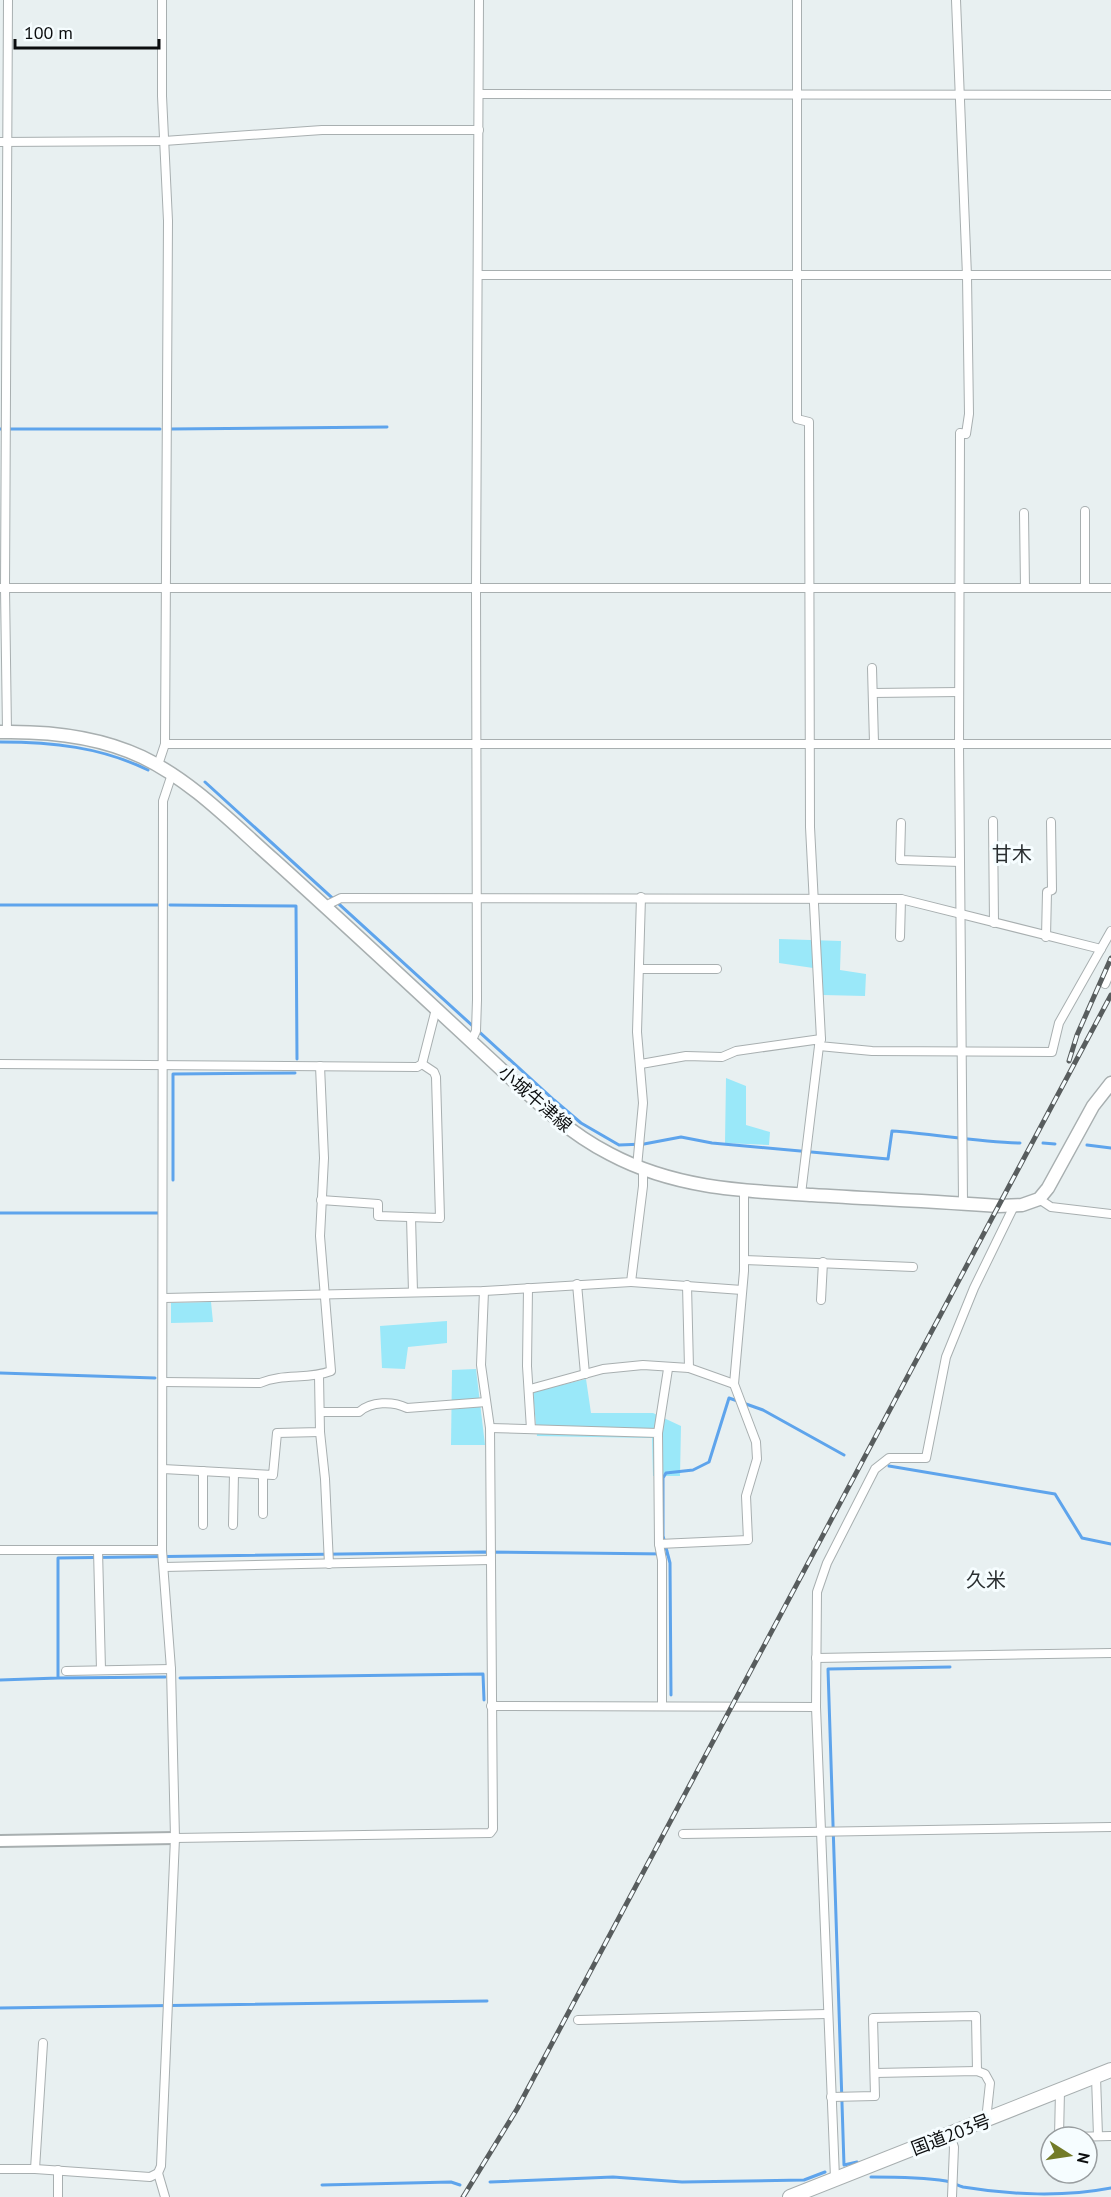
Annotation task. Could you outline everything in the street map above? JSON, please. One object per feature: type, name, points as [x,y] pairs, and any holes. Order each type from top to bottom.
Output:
[{"type":"highway","name":"国道203号","points":[[790,2197],[986,2122],[1111,2070]]},
{"type":"main road","name":"小城牛津線","points":[[3,732],[47,733],[101,742],[158,765],[172,774],[331,903],[436,1009],[474,1032],[571,1131],[640,1168],[698,1185],[744,1191],[1014,1206],[1031,1204],[1039,1199]]},
{"type":"main road","points":[[1039,1199],[1048,1188],[1093,1106],[1110,1085]]},
{"type":"street","points":[[3,732],[4,142],[8,0]]},
{"type":"street","points":[[158,765],[165,744],[168,221],[164,141],[162,0]]},
{"type":"street","points":[[474,1032],[477,897],[479,0]]},
{"type":"street","points":[[797,0],[797,419],[809,422],[809,743],[820,1042],[801,1194]]},
{"type":"street","points":[[956,0],[967,276],[969,414],[966,434],[960,433],[959,746],[963,1203]]},
{"type":"street","points":[[479,94],[1111,95]]},
{"type":"street","points":[[4,142],[164,141],[322,130],[479,130]]},
{"type":"street","points":[[479,275],[1111,275]]},
{"type":"street","points":[[1085,511],[1085,588]]},
{"type":"street","points":[[1024,513],[1025,588]]},
{"type":"street","points":[[2,588],[1111,588]]},
{"type":"street","points":[[872,668],[873,743]]},
{"type":"street","points":[[873,693],[959,692]]},
{"type":"street","points":[[165,744],[873,743],[959,746],[1111,744]]},
{"type":"street","points":[[165,2197],[158,2173],[161,2166],[175,1838],[171,1669],[162,1550],[165,1065],[163,801],[172,774]]},
{"type":"street","points":[[993,821],[994,923]]},
{"type":"street","points":[[1046,937],[1047,892],[1052,890],[1051,822]]},
{"type":"street","points":[[901,823],[900,860],[960,862]]},
{"type":"street","points":[[331,903],[477,897],[901,899],[961,912],[1046,937],[1101,949]]},
{"type":"street","points":[[631,1282],[643,1186],[640,1168],[643,1103],[637,1032],[641,897]]},
{"type":"street","points":[[900,938],[901,899]]},
{"type":"street","points":[[640,1064],[686,1056],[722,1057],[736,1051],[820,1042],[872,1051],[1052,1052],[1059,1023],[1111,931]]},
{"type":"street","points":[[639,969],[717,969]]},
{"type":"street","points":[[1105,984],[1111,970]]},
{"type":"street","points":[[0,1064],[417,1067],[422,1064],[436,1009]]},
{"type":"street","points":[[321,1200],[378,1204],[378,1216],[440,1218],[436,1077],[434,1072],[422,1064]]},
{"type":"street","points":[[163,1382],[260,1383],[271,1378],[319,1376],[331,1371],[320,1236],[324,1158],[320,1066]]},
{"type":"street","points":[[658,1544],[748,1540],[746,1496],[757,1459],[756,1442],[734,1384],[744,1260],[744,1191]]},
{"type":"street","points":[[1039,1199],[1051,1207],[1111,1214]]},
{"type":"street","points":[[835,2178],[816,1707],[817,1592],[827,1563],[875,1469],[889,1458],[926,1458],[946,1357],[974,1288],[1014,1206]]},
{"type":"street","points":[[411,1217],[413,1292]]},
{"type":"street","points":[[744,1260],[913,1267]]},
{"type":"street","points":[[821,1300],[823,1262]]},
{"type":"street","points":[[164,1298],[484,1291],[631,1282],[742,1290]]},
{"type":"street","points":[[577,1284],[585,1374]]},
{"type":"street","points":[[687,1286],[688,1368]]},
{"type":"street","points":[[528,1288],[530,1324],[526,1366],[530,1389],[531,1429]]},
{"type":"street","points":[[0,1841],[490,1833],[493,1829],[490,1428],[481,1365],[484,1291]]},
{"type":"street","points":[[530,1389],[603,1369],[643,1365],[668,1369],[688,1368],[734,1384]]},
{"type":"street","points":[[662,1706],[662,1560],[658,1544],[658,1433],[668,1369]]},
{"type":"street","points":[[319,1376],[320,1432],[326,1479],[329,1564]]},
{"type":"street","points":[[320,1412],[358,1412],[365,1406],[396,1402],[407,1408],[486,1402]]},
{"type":"street","points":[[490,1428],[658,1433]]},
{"type":"street","points":[[162,1468],[273,1474],[277,1433],[320,1432]]},
{"type":"street","points":[[202,1525],[203,1471]]},
{"type":"street","points":[[233,1525],[234,1473]]},
{"type":"street","points":[[262,1474],[263,1514]]},
{"type":"street","points":[[0,1550],[162,1550]]},
{"type":"street","points":[[98,1550],[101,1670]]},
{"type":"street","points":[[164,1567],[490,1560]]},
{"type":"street","points":[[816,1658],[1111,1653]]},
{"type":"street","points":[[66,1671],[171,1669]]},
{"type":"street","points":[[491,1706],[816,1707]]},
{"type":"street","points":[[683,1834],[1111,1827]]},
{"type":"street","points":[[578,2020],[828,2014]]},
{"type":"street","points":[[831,2097],[875,2096],[873,2018],[976,2016],[977,2071]]},
{"type":"street","points":[[35,2169],[43,2043]]},
{"type":"street","points":[[875,2073],[977,2071],[985,2074],[990,2083],[986,2122]]},
{"type":"street","points":[[1096,2077],[1098,2125]]},
{"type":"street","points":[[1059,2125],[1060,2091]]},
{"type":"street","points":[[950,2136],[954,2147],[952,2197]]},
{"type":"street","points":[[0,2169],[58,2170],[150,2177],[158,2173]]},
{"type":"street","points":[[58,2170],[58,2197]]},
{"type":"shaded area","points":[[779,939],[841,941],[840,970],[866,974],[865,996],[823,995],[820,969],[779,963]]},
{"type":"shaded area","points":[[726,1078],[746,1086],[746,1125],[770,1132],[769,1145],[725,1143]]},
{"type":"shaded area","points":[[211,1302],[213,1322],[171,1323],[171,1303]]},
{"type":"shaded area","points":[[447,1321],[447,1343],[408,1347],[405,1369],[382,1368],[380,1326]]},
{"type":"shaded area","points":[[476,1369],[485,1445],[451,1445],[452,1370]]},
{"type":"shaded area","points":[[586,1379],[591,1413],[653,1413],[681,1426],[680,1476],[653,1476],[652,1438],[537,1436],[533,1392]]},
{"type":"waterway","points":[[170,429],[387,427]]},
{"type":"waterway","points":[[10,429],[160,429]]},
{"type":"waterway","points":[[0,742],[76,747],[112,756],[148,770]]},
{"type":"waterway","points":[[205,782],[554,1100],[581,1123],[619,1145],[644,1144],[681,1137],[712,1143],[888,1159],[892,1131],[1020,1143]]},
{"type":"waterway","points":[[0,905],[158,905]]},
{"type":"waterway","points":[[170,905],[296,906],[297,1059]]},
{"type":"waterway","points":[[173,1180],[173,1074],[295,1073]]},
{"type":"waterway","points":[[1043,1143],[1055,1144]]},
{"type":"waterway","points":[[1087,1145],[1111,1148]]},
{"type":"waterway","points":[[0,1213],[159,1213]]},
{"type":"waterway","points":[[0,1373],[155,1378]]},
{"type":"waterway","points":[[671,1695],[670,1563],[663,1536],[663,1478],[666,1473],[693,1470],[709,1462],[729,1398],[763,1410],[844,1455]]},
{"type":"waterway","points":[[889,1466],[1055,1494],[1082,1538],[1111,1544]]},
{"type":"waterway","points":[[0,1680],[58,1678],[58,1558],[483,1552],[667,1554]]},
{"type":"waterway","points":[[857,2162],[844,2165],[828,1669],[950,1667]]},
{"type":"waterway","points":[[180,1678],[483,1674],[484,1700]]},
{"type":"waterway","points":[[59,1678],[165,1677]]},
{"type":"waterway","points":[[0,2008],[487,2001]]},
{"type":"waterway","points":[[490,2182],[613,2177],[682,2182],[804,2180],[825,2172]]},
{"type":"waterway","points":[[871,2177],[948,2181],[963,2187],[1018,2193],[1075,2193],[1111,2188]]},
{"type":"waterway","points":[[322,2185],[451,2182],[460,2185]]},
{"type":"railway","points":[[1069,1061],[1077,1035],[1111,958]]},
{"type":"railway","points":[[463,2197],[517,2109],[1111,995]]},
{"type":"district","name":"甘木","points":[[1012,854]]},
{"type":"district","name":"久米","points":[[986,1580]]}]
